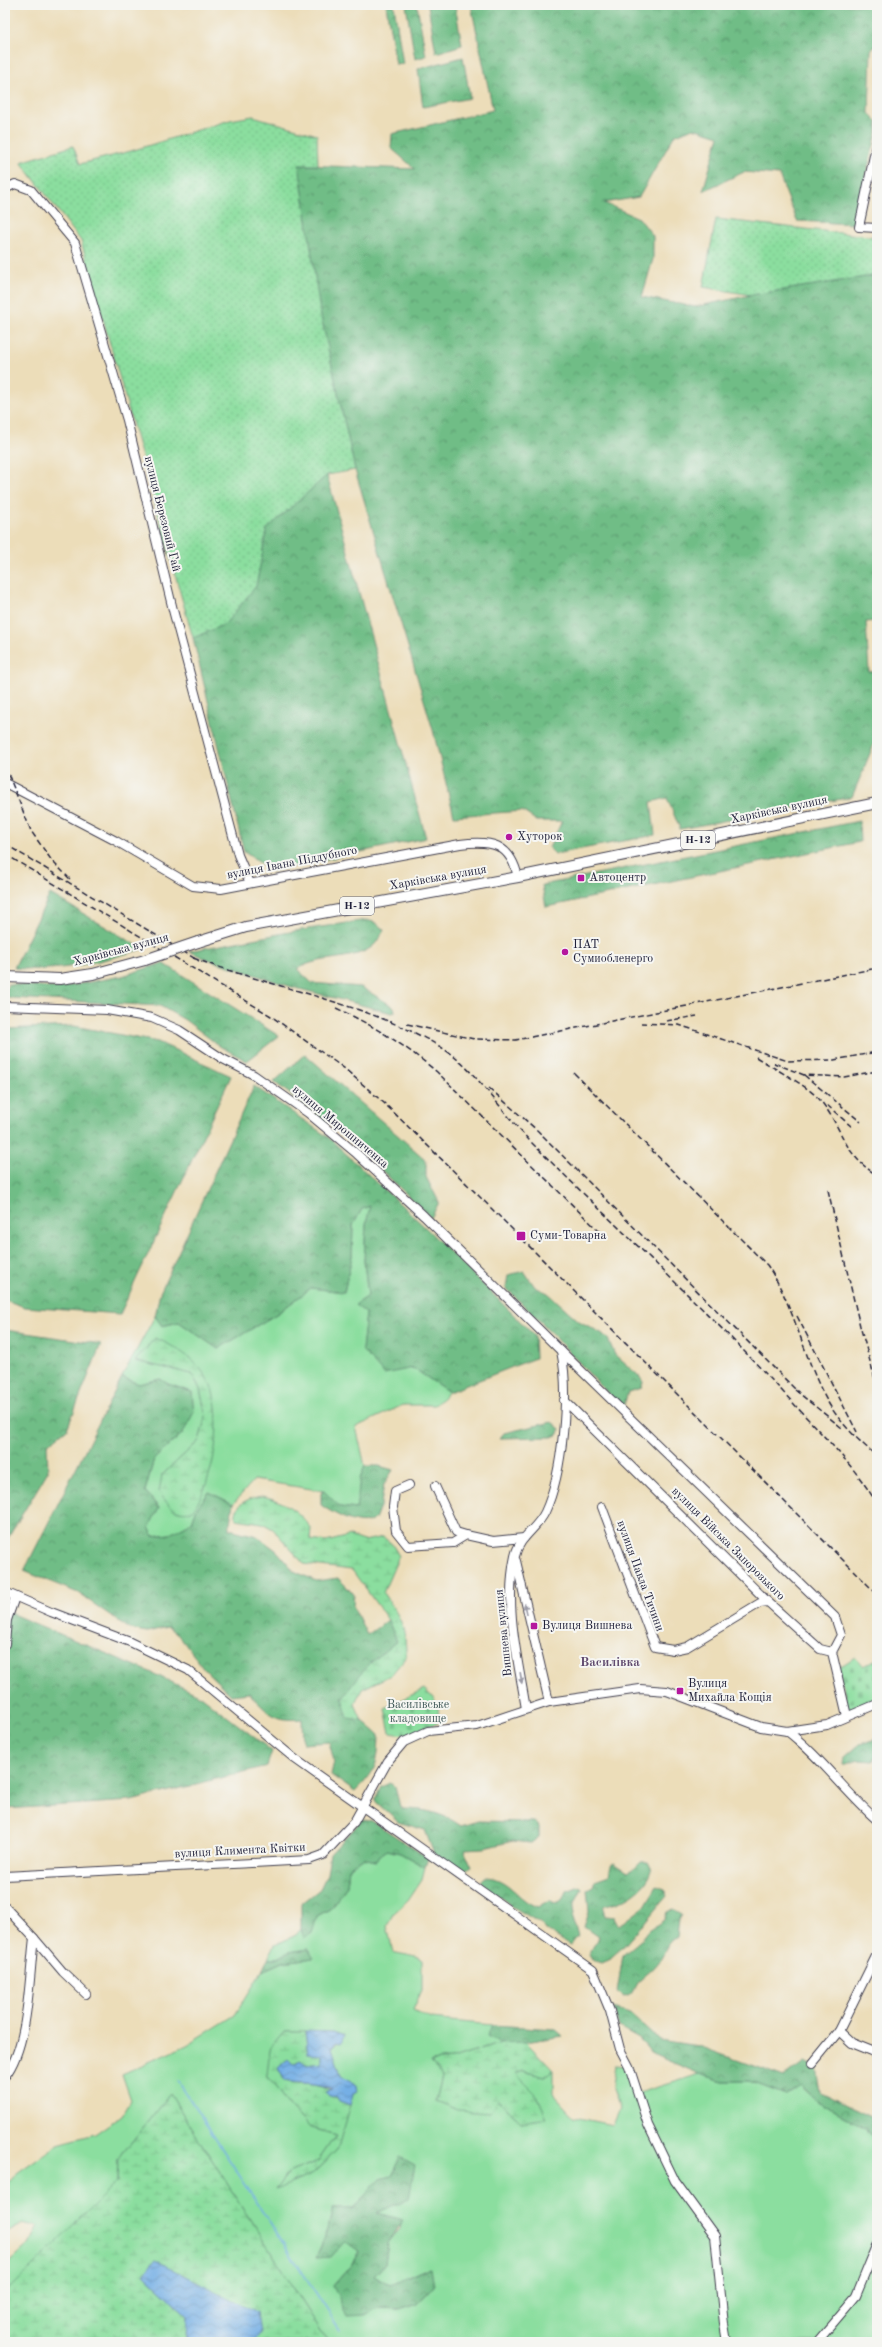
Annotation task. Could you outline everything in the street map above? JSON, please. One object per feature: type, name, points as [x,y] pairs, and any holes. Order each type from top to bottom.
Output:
[{"type":"main road","name":"Харківська вулиця","points":[[5,977],[60,979],[92,974],[144,960],[246,927],[518,876],[877,803]]},
{"type":"street","points":[[877,141],[859,227],[877,228]]},
{"type":"street","name":"вулиця Березовий Гай","points":[[5,189],[15,184],[31,190],[75,243],[127,420],[173,610],[238,855],[250,883]]},
{"type":"street","name":"вулиця Івана Піддубного","points":[[5,783],[116,841],[193,886],[222,889],[460,844],[484,842],[498,845],[515,863],[518,876]]},
{"type":"street","name":"вулиця Мирошниченка","points":[[5,1006],[107,1010],[152,1018],[179,1030],[223,1059],[254,1075],[308,1113],[357,1154],[424,1216],[835,1617],[841,1636],[832,1652]]},
{"type":"street","points":[[562,1351],[565,1370],[564,1400]]},
{"type":"street","name":"Вишнева вулиця","points":[[526,1709],[515,1638],[510,1587],[515,1556],[519,1544],[540,1521],[553,1489],[561,1448],[564,1400]]},
{"type":"street","name":"вулиця Війська Запорозького","points":[[564,1400],[768,1602],[820,1649],[832,1652]]},
{"type":"street","points":[[409,1485],[395,1491],[393,1507],[396,1531],[408,1546],[453,1544],[466,1535]]},
{"type":"street","points":[[435,1486],[456,1532],[493,1541],[524,1538]]},
{"type":"street","name":"вулиця Павла Тичини","points":[[602,1507],[655,1647],[672,1650],[687,1647],[760,1603],[768,1602]]},
{"type":"street","points":[[515,1556],[549,1702]]},
{"type":"street","points":[[5,1592],[130,1642],[188,1670],[295,1759],[593,1970],[610,2011],[620,2049],[628,2066],[648,2125],[675,2181],[716,2236],[727,2342]]},
{"type":"street","points":[[5,1644],[8,1620],[15,1597]]},
{"type":"street","points":[[832,1652],[847,1716]]},
{"type":"street","name":"вулиця Климента Квітки","points":[[5,1876],[309,1860],[323,1854],[354,1822],[364,1807],[388,1762],[404,1742],[428,1731],[477,1726],[549,1702],[640,1688],[667,1691],[760,1727],[786,1731]]},
{"type":"street","points":[[786,1731],[827,1725],[877,1704]]},
{"type":"street","points":[[786,1731],[801,1742],[846,1791],[877,1820]]},
{"type":"street","points":[[5,1907],[63,1972],[86,1994]]},
{"type":"street","points":[[5,2076],[12,2067],[21,2042],[34,1938]]},
{"type":"street","points":[[813,2063],[839,2031],[877,1954]]},
{"type":"street","points":[[839,2031],[852,2043],[877,2053]]},
{"type":"street","points":[[817,2342],[856,2296],[877,2245]]},
{"type":"green space","points":[[386,5],[394,5],[403,64],[396,65]]},
{"type":"green space","points":[[406,5],[417,5],[426,56],[415,59]]},
{"type":"green space","points":[[428,5],[455,5],[462,45],[436,53]]},
{"type":"green space","points":[[471,5],[877,5],[877,45],[871,50],[869,113],[877,121],[877,133],[853,224],[797,221],[779,175],[744,172],[703,191],[719,136],[693,128],[674,136],[639,197],[604,203],[639,218],[653,236],[653,259],[642,297],[695,307],[751,295],[877,275],[877,621],[866,622],[869,672],[877,671],[876,739],[852,797],[680,829],[667,798],[651,802],[655,835],[555,854],[549,848],[562,821],[537,821],[522,811],[454,816],[433,730],[355,470],[320,312],[299,165],[415,169],[391,148],[392,134],[493,110]]},
{"type":"green space","points":[[463,57],[470,98],[423,107],[418,69]]},
{"type":"green space","points":[[253,116],[317,135],[318,165],[299,165],[320,312],[355,470],[327,475],[267,529],[256,586],[225,624],[193,638],[81,241],[21,162],[73,146],[80,164],[131,151],[230,120]]},
{"type":"green space","points":[[716,219],[877,237],[877,275],[751,295],[703,287]]},
{"type":"green space","points":[[327,475],[426,838],[272,871],[244,852],[193,638],[225,624],[256,586],[267,529]]},
{"type":"green space","points":[[859,821],[860,842],[546,907],[542,885]]},
{"type":"green space","points":[[50,894],[143,949],[95,962],[64,968],[14,968]]},
{"type":"green space","points":[[367,920],[376,923],[384,930],[373,946],[356,954],[316,962],[297,969],[312,983],[361,987],[394,1007],[395,1012],[392,1013],[292,987],[204,958],[189,951],[295,931]]},
{"type":"green space","points":[[163,963],[279,1036],[247,1061],[221,1047],[185,1020],[160,1006],[12,998],[5,996],[8,984],[58,988],[122,976]]},
{"type":"green space","points":[[74,1026],[158,1042],[231,1076],[120,1314],[25,1307],[5,1300],[5,1029]]},
{"type":"green space","points":[[305,1054],[426,1160],[426,1177],[439,1202],[431,1218],[348,1138],[274,1082]]},
{"type":"green space","points":[[254,1086],[328,1137],[426,1228],[534,1335],[535,1358],[449,1392],[413,1368],[384,1374],[362,1350],[366,1313],[355,1305],[368,1296],[364,1261],[366,1224],[370,1206],[362,1209],[353,1225],[352,1256],[344,1292],[311,1288],[278,1313],[218,1349],[179,1322],[162,1326],[155,1316],[160,1293]]},
{"type":"green space","points":[[371,1206],[366,1224],[364,1261],[368,1296],[362,1350],[384,1373],[413,1368],[449,1392],[435,1405],[403,1405],[356,1427],[365,1466],[360,1479],[357,1509],[340,1507],[324,1491],[254,1480],[233,1504],[209,1492],[197,1508],[192,1522],[170,1534],[153,1536],[149,1527],[159,1508],[145,1491],[154,1459],[183,1433],[192,1392],[168,1384],[160,1379],[139,1384],[122,1377],[155,1316],[162,1326],[179,1322],[218,1349],[278,1313],[311,1288],[344,1292],[352,1256],[353,1225],[362,1209]],"holes":[[[155,1338],[211,1385],[216,1419],[181,1512],[162,1475],[199,1441],[206,1416],[200,1389],[192,1374],[136,1361]]]},
{"type":"green space","points":[[524,1271],[535,1287],[548,1293],[579,1321],[603,1334],[608,1339],[615,1355],[639,1376],[643,1382],[641,1388],[628,1392],[624,1405],[611,1397],[545,1326],[506,1288],[508,1275]]},
{"type":"green space","points":[[5,1330],[101,1344],[67,1429],[47,1445],[48,1471],[5,1543]]},
{"type":"green space","points":[[155,1338],[171,1346],[194,1362],[206,1376],[214,1398],[217,1414],[215,1449],[206,1484],[200,1499],[192,1511],[186,1512],[172,1508],[159,1492],[162,1475],[199,1441],[206,1416],[200,1389],[192,1374],[135,1361]]},
{"type":"green space","points":[[122,1377],[139,1384],[160,1379],[168,1384],[192,1392],[194,1412],[183,1433],[154,1459],[145,1491],[159,1508],[149,1527],[153,1536],[170,1534],[192,1522],[197,1508],[209,1492],[233,1504],[229,1529],[257,1536],[277,1551],[294,1571],[316,1581],[338,1578],[354,1594],[353,1606],[367,1635],[388,1620],[397,1641],[367,1666],[348,1718],[362,1720],[379,1735],[377,1761],[372,1773],[355,1792],[331,1775],[334,1761],[329,1742],[303,1744],[302,1719],[292,1720],[278,1717],[261,1706],[249,1693],[231,1695],[205,1670],[179,1636],[168,1627],[147,1632],[130,1629],[78,1593],[24,1571]]},
{"type":"green space","points":[[552,1422],[560,1429],[559,1434],[552,1437],[500,1438],[504,1433]]},
{"type":"green space","points":[[365,1466],[379,1466],[393,1470],[384,1484],[381,1504],[375,1519],[369,1522],[355,1522],[339,1516],[321,1505],[321,1493],[324,1491],[340,1507],[356,1509],[360,1479]]},
{"type":"green space","points":[[262,1496],[284,1503],[296,1511],[311,1528],[310,1540],[326,1542],[350,1536],[364,1541],[383,1537],[392,1544],[399,1556],[383,1593],[394,1609],[401,1623],[405,1637],[406,1657],[391,1675],[362,1689],[355,1704],[362,1720],[348,1718],[342,1698],[367,1666],[397,1641],[388,1620],[352,1570],[304,1564],[273,1529],[262,1523],[236,1519],[237,1509],[243,1502]]},
{"type":"green space","points":[[5,1611],[148,1671],[201,1696],[272,1751],[267,1766],[131,1801],[5,1809]]},
{"type":"green space","points":[[855,1657],[863,1666],[877,1659],[877,1700],[849,1712],[838,1668]]},
{"type":"green space","name":"Василівське кладовище","points":[[424,1689],[437,1704],[438,1723],[404,1735],[390,1733],[385,1708]]},
{"type":"green space","points":[[877,1739],[877,1756],[873,1761],[859,1760],[843,1765],[844,1758],[860,1744]]},
{"type":"green space","points":[[390,1783],[395,1787],[400,1807],[403,1809],[419,1810],[441,1815],[461,1826],[478,1821],[534,1822],[539,1826],[539,1837],[531,1843],[513,1841],[484,1848],[464,1849],[472,1867],[463,1872],[434,1854],[425,1830],[398,1822],[376,1802],[375,1799],[381,1787]]},
{"type":"green space","points":[[362,1820],[372,1821],[428,1858],[425,1867],[400,1853],[386,1850],[376,1861],[363,1858],[349,1867],[347,1886],[330,1909],[317,1916],[312,1933],[304,1938],[301,1929],[301,1904],[320,1889],[327,1874],[330,1854]]},
{"type":"green space","points":[[386,1850],[400,1853],[425,1867],[422,1879],[408,1900],[393,1914],[387,1926],[393,1952],[416,1957],[422,1960],[422,1990],[413,2010],[431,2019],[492,2025],[488,2036],[501,2043],[453,2059],[432,2061],[441,2077],[435,2101],[498,2100],[521,2122],[546,2118],[537,2095],[516,2074],[523,2071],[544,2076],[553,2070],[553,2094],[574,2117],[613,2125],[620,2109],[612,2086],[615,2065],[629,2066],[638,2093],[700,2074],[723,2081],[749,2081],[786,2095],[800,2086],[816,2101],[847,2117],[877,2137],[877,2342],[387,2342],[381,2338],[380,2342],[328,2342],[170,2094],[118,2159],[117,2182],[5,2294],[5,2266],[28,2245],[38,2227],[23,2223],[5,2233],[5,2187],[17,2173],[58,2144],[95,2134],[122,2115],[131,2100],[122,2074],[187,2045],[235,2015],[262,1971],[282,1962],[313,1958],[309,1949],[289,1952],[277,1958],[268,1958],[275,1945],[296,1935],[301,1929],[304,1938],[312,1933],[317,1916],[330,1909],[347,1886],[349,1867],[363,1858],[376,1861]],"holes":[[[285,2031],[333,2032],[344,2036],[332,2048],[341,2075],[353,2084],[337,2150],[311,2175],[276,2189],[288,2173],[318,2161],[336,2135],[309,2127],[289,2106],[267,2075]],[[391,2176],[377,2213],[402,2220],[400,2228],[388,2243],[385,2263],[374,2275],[390,2285],[430,2267],[434,2286],[418,2303],[399,2309],[378,2308],[365,2315],[333,2286],[352,2264],[359,2251],[345,2241],[316,2257],[328,2230],[333,2208],[354,2208],[380,2179]]]},
{"type":"green space","points":[[641,1862],[648,1862],[652,1870],[645,1883],[633,1894],[619,1902],[605,1906],[603,1909],[605,1916],[614,1917],[619,1926],[645,1906],[657,1886],[664,1889],[667,1896],[623,1947],[608,1960],[601,1963],[592,1960],[589,1955],[598,1937],[584,1927],[589,1911],[587,1889],[593,1886],[595,1880],[609,1875],[611,1865],[614,1863],[628,1872],[634,1869]]},
{"type":"green space","points":[[484,1877],[493,1878],[500,1881],[507,1885],[524,1900],[538,1907],[549,1900],[555,1903],[562,1900],[567,1891],[580,1886],[582,1888],[574,1906],[572,1919],[578,1935],[570,1945],[547,1931],[540,1923],[510,1905],[480,1881]]},
{"type":"green space","points":[[674,1909],[682,1915],[679,1920],[677,1937],[668,1945],[657,1965],[636,1984],[630,1995],[624,1997],[617,1992],[623,1955],[642,1939],[649,1930],[664,1920],[667,1912]]},
{"type":"green space","points":[[309,1949],[314,1958],[282,1962],[262,1971],[268,1958],[277,1958],[289,1952]]},
{"type":"green space","points":[[613,2008],[632,2015],[659,2040],[698,2046],[784,2077],[804,2062],[816,2067],[820,2092],[877,2120],[877,2137],[847,2117],[816,2101],[801,2086],[786,2095],[749,2081],[723,2081],[700,2074],[652,2054],[639,2038],[619,2027]]},
{"type":"green space","points":[[492,2025],[555,2029],[563,2036],[513,2044],[501,2043],[487,2036]]},
{"type":"green space","points":[[285,2031],[305,2031],[308,2053],[321,2054],[321,2063],[308,2065],[301,2060],[292,2064],[288,2060],[278,2068],[285,2081],[323,2086],[330,2089],[340,2101],[350,2105],[337,2150],[311,2175],[275,2190],[288,2173],[318,2161],[336,2135],[309,2127],[289,2106],[267,2075],[270,2049]]},
{"type":"green space","points":[[526,2042],[553,2070],[544,2076],[523,2071],[516,2074],[537,2095],[547,2118],[521,2122],[498,2100],[490,2112],[458,2110],[435,2101],[441,2077],[431,2061],[453,2059],[501,2043]]},
{"type":"green space","points":[[170,2094],[328,2342],[254,2342],[260,2333],[144,2274],[188,2316],[187,2342],[5,2342],[5,2294],[117,2182],[118,2159]]},
{"type":"green space","points":[[400,2157],[415,2165],[409,2198],[377,2213],[403,2220],[388,2243],[385,2263],[374,2275],[390,2285],[431,2267],[434,2286],[418,2303],[399,2309],[378,2308],[365,2315],[347,2316],[333,2286],[352,2264],[359,2251],[345,2241],[331,2257],[316,2258],[328,2230],[333,2208],[354,2208],[380,2179],[391,2176]]},
{"type":"water","points":[[305,2031],[333,2032],[344,2036],[341,2043],[336,2042],[332,2048],[341,2075],[357,2085],[358,2092],[353,2095],[350,2105],[339,2101],[337,2097],[329,2096],[325,2091],[332,2089],[327,2087],[315,2084],[285,2081],[278,2068],[288,2059],[293,2064],[301,2060],[308,2065],[321,2063],[321,2054],[308,2053]]},
{"type":"water","points":[[155,2260],[257,2312],[260,2333],[254,2342],[187,2342],[188,2316],[144,2274]]},
{"type":"waterway","points":[[178,2081],[340,2330]]},
{"type":"railway","points":[[5,766],[31,831],[52,861],[71,880]]},
{"type":"railway","points":[[5,844],[199,961]]},
{"type":"railway","points":[[5,854],[271,1016],[345,1069],[384,1103],[476,1193],[877,1594]]},
{"type":"railway","points":[[193,958],[224,969],[351,1007],[381,1018],[411,1031],[439,1046],[451,1055],[475,1077],[529,1140],[730,1336],[849,1464],[869,1490],[877,1504]]},
{"type":"railway","points":[[407,1024],[474,1039],[516,1040],[877,968]]},
{"type":"railway","points":[[336,1008],[389,1037],[413,1053],[437,1072],[605,1237]]},
{"type":"railway","points":[[666,1021],[697,1016]]},
{"type":"railway","points":[[641,1023],[679,1025],[788,1061],[834,1060],[877,1052]]},
{"type":"railway","points":[[756,1057],[807,1088],[814,1094],[828,1110],[850,1150],[857,1159],[877,1175]]},
{"type":"railway","points":[[774,1063],[804,1075],[844,1077],[877,1071]]},
{"type":"railway","points":[[574,1073],[767,1265],[784,1295],[815,1375],[827,1401],[846,1426],[877,1456]]},
{"type":"railway","points":[[804,1075],[861,1122]]},
{"type":"railway","points":[[489,1088],[538,1131],[799,1393]]},
{"type":"railway","points":[[827,1105],[852,1127]]},
{"type":"railway","points":[[828,1190],[860,1326],[877,1386]]},
{"type":"railway","points":[[797,1316],[857,1432]]},
{"type":"railway","points":[[795,1390],[842,1428]]},
{"type":"place","name":"Хуторок","points":[[509,837]]},
{"type":"place","name":"Автоцентр","points":[[581,878]]},
{"type":"place","name":"ПАТ Сумиобленерго","points":[[565,952]]},
{"type":"place","name":"Суми-Товарна","points":[[521,1236]]},
{"type":"place","name":"Вулиця Вишнева","points":[[534,1626]]},
{"type":"place","name":"Вулиця Михайла Кощія","points":[[680,1691]]},
{"type":"district","name":"Василівка","points":[[610,1662]]}]
